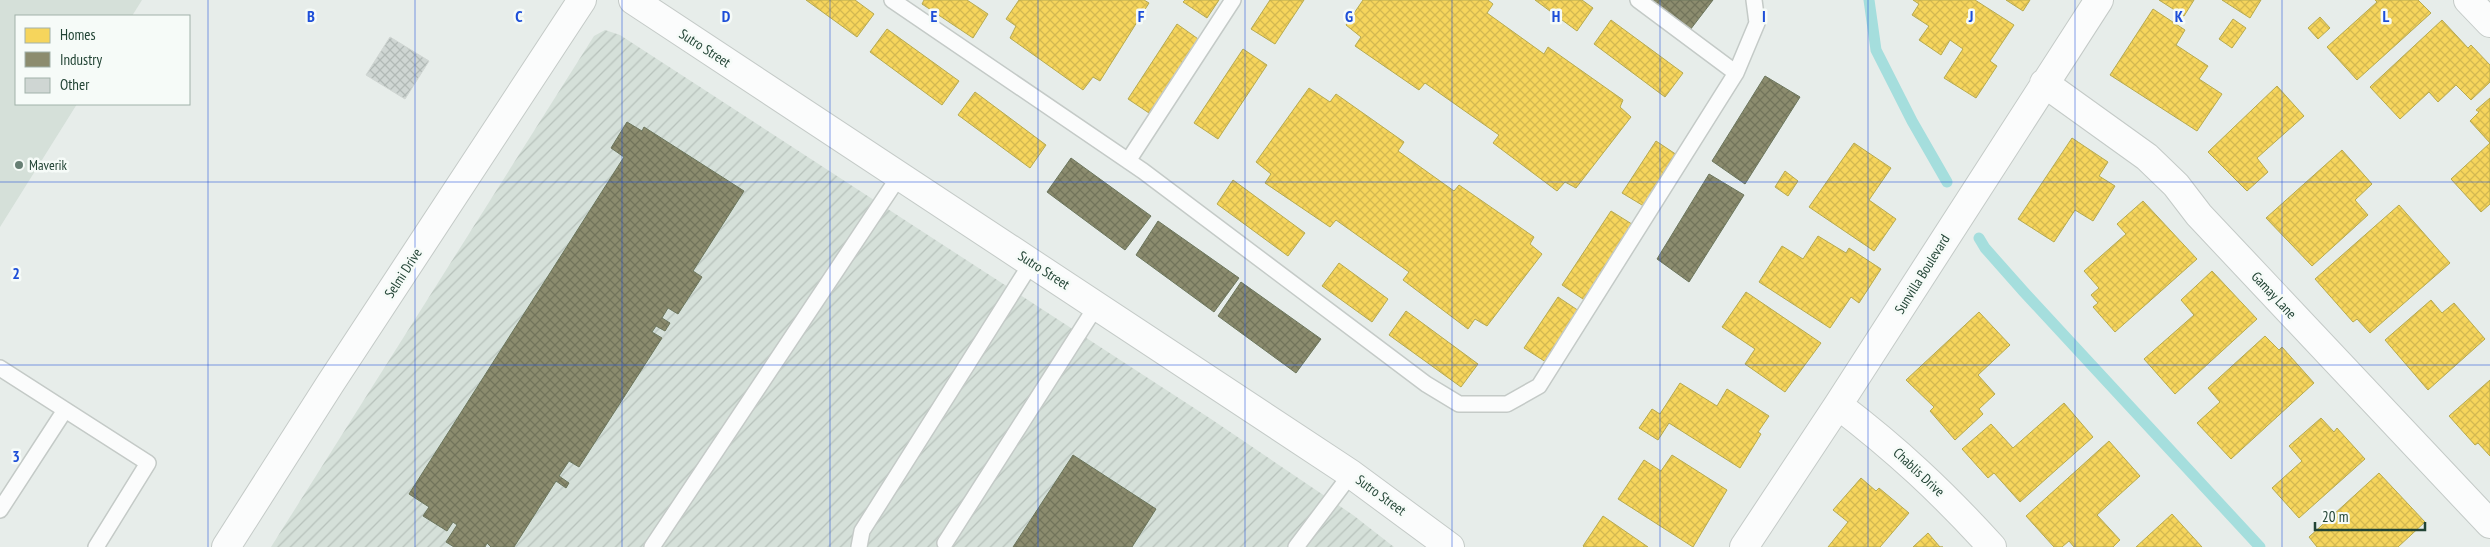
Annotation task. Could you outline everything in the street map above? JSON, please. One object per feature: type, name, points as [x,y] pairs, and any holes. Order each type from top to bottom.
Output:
[{"type":"street","name":"Selmi Drive","points":[[226,547],[330,384],[582,0]]},
{"type":"street","name":"Sutro Street","points":[[633,0],[1351,474],[1450,547]]},
{"type":"street","name":"Sunvilla Boulevard","points":[[1744,547],[1838,405],[2099,0]]},
{"type":"street","points":[[2468,0],[2490,23]]},
{"type":"street","name":"Gamay Lane","points":[[2044,83],[2147,157],[2176,185],[2199,216],[2490,524]]},
{"type":"street","name":"Chablis Drive","points":[[1838,405],[1886,442],[1926,478],[1992,547]]},
{"type":"lane","points":[[892,0],[1128,161],[1426,384],[1459,404],[1506,404],[1539,386],[1736,73],[1757,23],[1754,0]]},
{"type":"lane","points":[[1128,161],[1233,0]]},
{"type":"lane","points":[[1638,0],[1736,73]]},
{"type":"lane","points":[[652,547],[900,175]]},
{"type":"lane","points":[[859,547],[862,531],[1032,262]]},
{"type":"lane","points":[[945,543],[1097,305]]},
{"type":"lane","points":[[0,368],[148,463],[96,547]]},
{"type":"lane","points":[[0,510],[65,410]]},
{"type":"lane","points":[[1296,547],[1351,474]]},
{"type":"shaded area","name":"Maverik","points":[[0,0],[142,0],[133,15],[15,15],[15,105],[76,105],[0,227]]},
{"type":"shaded area","points":[[605,30],[620,35],[1211,419],[1353,515],[1394,547],[271,547],[594,36]]},
{"type":"building: Homes","points":[[806,0],[855,0],[874,14],[857,37]]},
{"type":"building: Homes","points":[[924,0],[967,0],[988,14],[973,38],[922,4]]},
{"type":"building: Homes","points":[[1019,0],[1144,0],[1149,3],[1100,81],[1093,77],[1083,90],[1010,38],[1016,26],[1006,19]]},
{"type":"building: Homes","points":[[1185,0],[1219,0],[1207,18],[1183,2]]},
{"type":"building: Homes","points":[[1270,0],[1304,0],[1275,44],[1251,29]]},
{"type":"building: Homes","points":[[1363,0],[1488,0],[1493,4],[1487,13],[1544,54],[1548,47],[1623,100],[1620,107],[1631,117],[1576,188],[1565,182],[1557,191],[1493,143],[1499,135],[1425,83],[1419,90],[1355,46],[1361,37],[1346,25]]},
{"type":"building: Homes","points":[[1535,0],[1582,0],[1593,8],[1577,31]]},
{"type":"building: Homes","points":[[1913,0],[1975,0],[2014,25],[1990,61],[1997,66],[1976,98],[1944,78],[1963,49],[1950,40],[1941,55],[1919,40],[1929,26],[1912,15],[1919,4]]},
{"type":"building: Homes","points":[[2006,0],[2030,0],[2023,11]]},
{"type":"building: Homes","points":[[2159,0],[2194,0],[2184,16]]},
{"type":"building: Homes","points":[[2222,0],[2261,0],[2250,18]]},
{"type":"building: Homes","points":[[2375,0],[2418,0],[2431,13],[2357,80],[2327,47],[2377,2]]},
{"type":"building: Homes","points":[[2153,9],[2185,30],[2176,45],[2208,66],[2199,79],[2222,94],[2197,131],[2110,75]]},
{"type":"building: Homes","points":[[2320,17],[2330,28],[2318,39],[2308,28]]},
{"type":"building: Homes","points":[[2233,19],[2246,28],[2232,48],[2219,39]]},
{"type":"building: Homes","points":[[1611,20],[1683,73],[1665,97],[1594,44]]},
{"type":"building: Homes","points":[[2442,20],[2468,48],[2471,45],[2490,65],[2490,82],[2471,100],[2456,85],[2438,102],[2429,92],[2400,119],[2370,87]]},
{"type":"building: Homes","points":[[1177,24],[1201,41],[1152,115],[1128,99]]},
{"type":"building: Homes","points":[[887,29],[959,81],[942,105],[870,52]]},
{"type":"building: Homes","points":[[1243,49],[1267,65],[1218,139],[1194,123]]},
{"type":"building: Homes","points":[[2277,86],[2304,116],[2257,158],[2268,172],[2247,191],[2208,152]]},
{"type":"building: Homes","points":[[1309,88],[1330,102],[1336,94],[1404,142],[1398,151],[1454,191],[1459,185],[1534,237],[1530,244],[1542,254],[1487,326],[1475,319],[1468,329],[1403,280],[1409,272],[1336,220],[1330,227],[1265,183],[1271,174],[1256,162]]},
{"type":"building: Homes","points":[[975,92],[1046,145],[1030,168],[958,115]]},
{"type":"building: Homes","points":[[2490,98],[2490,143],[2470,121],[2479,112],[2476,110]]},
{"type":"building: Homes","points":[[2072,138],[2108,162],[2099,176],[2115,186],[2093,221],[2075,210],[2054,242],[2018,219]]},
{"type":"building: Homes","points":[[1656,141],[1680,157],[1647,208],[1622,193]]},
{"type":"building: Homes","points":[[1854,143],[1891,168],[1869,200],[1896,219],[1874,251],[1809,207]]},
{"type":"building: Homes","points":[[2490,143],[2490,204],[2481,212],[2451,179]]},
{"type":"building: Homes","points":[[2342,150],[2372,184],[2355,200],[2368,215],[2312,266],[2266,218]]},
{"type":"building: Homes","points":[[1785,171],[1798,181],[1788,196],[1775,187]]},
{"type":"building: Homes","points":[[1233,180],[1305,233],[1288,256],[1217,204]]},
{"type":"building: Homes","points":[[2143,201],[2197,259],[2115,332],[2093,307],[2098,303],[2091,295],[2099,288],[2084,271],[2126,234],[2117,224]]},
{"type":"building: Homes","points":[[2399,205],[2450,263],[2370,333],[2357,319],[2353,322],[2315,279]]},
{"type":"building: Homes","points":[[1611,211],[1635,226],[1586,301],[1562,285]]},
{"type":"building: Homes","points":[[1818,236],[1846,253],[1849,248],[1881,269],[1859,303],[1851,297],[1830,328],[1759,282],[1782,246],[1803,259]]},
{"type":"building: Homes","points":[[1339,263],[1388,299],[1372,322],[1322,286]]},
{"type":"building: Homes","points":[[2212,271],[2257,319],[2175,394],[2144,359],[2194,315],[2181,300]]},
{"type":"building: Homes","points":[[1746,292],[1821,343],[1785,392],[1745,364],[1755,349],[1722,327]]},
{"type":"building: Homes","points":[[1558,297],[1582,313],[1549,364],[1524,348]]},
{"type":"building: Homes","points":[[2431,300],[2442,313],[2454,303],[2485,339],[2428,390],[2385,340]]},
{"type":"building: Homes","points":[[1406,311],[1478,364],[1461,387],[1389,335]]},
{"type":"building: Homes","points":[[1979,312],[2010,345],[1978,375],[1995,394],[1979,409],[1983,414],[1955,440],[1930,411],[1934,407],[1906,380]]},
{"type":"building: Homes","points":[[2265,336],[2279,350],[2282,347],[2314,383],[2231,459],[2197,423],[2220,402],[2208,388]]},
{"type":"building: Homes","points":[[2490,380],[2490,456],[2478,443],[2475,445],[2449,416]]},
{"type":"building: Homes","points":[[1680,383],[1717,406],[1727,389],[1769,416],[1758,432],[1761,434],[1740,468],[1669,423],[1658,440],[1639,428],[1652,409],[1660,414]]},
{"type":"building: Homes","points":[[2064,403],[2093,437],[2020,502],[1994,473],[1988,478],[1962,449],[1991,424],[2013,448]]},
{"type":"building: Homes","points":[[2321,418],[2334,432],[2337,428],[2365,459],[2299,518],[2272,488],[2302,461],[2289,446]]},
{"type":"building: Homes","points":[[2109,441],[2140,476],[2097,515],[2120,540],[2113,547],[2074,547],[2069,541],[2062,547],[2054,547],[2026,516]]},
{"type":"building: Homes","points":[[1672,455],[1727,490],[1693,547],[1618,499],[1644,460],[1661,471]]},
{"type":"building: Homes","points":[[2379,473],[2425,522],[2398,547],[2317,547],[2309,537]]},
{"type":"building: Homes","points":[[1861,478],[1876,491],[1879,488],[1909,513],[1880,547],[1828,547],[1848,522],[1833,510]]},
{"type":"building: Homes","points":[[2172,514],[2202,547],[2136,547]]},
{"type":"building: Homes","points":[[1603,516],[1648,547],[1584,547]]},
{"type":"building: Homes","points":[[1928,533],[1940,547],[1913,547]]},
{"type":"building: Industry","points":[[1648,0],[1713,0],[1690,30]]},
{"type":"building: Industry","points":[[1765,76],[1800,97],[1745,184],[1712,161]]},
{"type":"building: Industry","points":[[627,122],[642,131],[644,127],[744,191],[693,271],[702,277],[678,314],[668,308],[662,318],[670,323],[665,331],[656,326],[652,332],[662,338],[579,467],[569,461],[559,476],[569,483],[566,488],[556,481],[514,547],[491,547],[487,543],[485,547],[454,547],[446,542],[457,525],[453,522],[447,531],[423,516],[429,507],[409,494],[624,157],[611,148]]},
{"type":"building: Industry","points":[[1071,158],[1151,216],[1125,250],[1047,192]]},
{"type":"building: Industry","points":[[1709,174],[1744,195],[1689,282],[1657,259]]},
{"type":"building: Industry","points":[[1158,221],[1239,278],[1214,312],[1136,255]]},
{"type":"building: Industry","points":[[1241,282],[1321,339],[1296,373],[1218,316]]},
{"type":"building: Industry","points":[[1073,455],[1156,509],[1132,547],[1013,547]]},
{"type":"building: Other","points":[[390,37],[429,61],[405,99],[366,75]]},
{"type":"waterway","points":[[1869,0],[1876,50],[1912,121],[1947,182]]},
{"type":"waterway","points":[[1979,238],[1985,248],[2024,292],[2260,547]]},
{"type":"place","name":"Maverik","points":[[19,165]]}]
